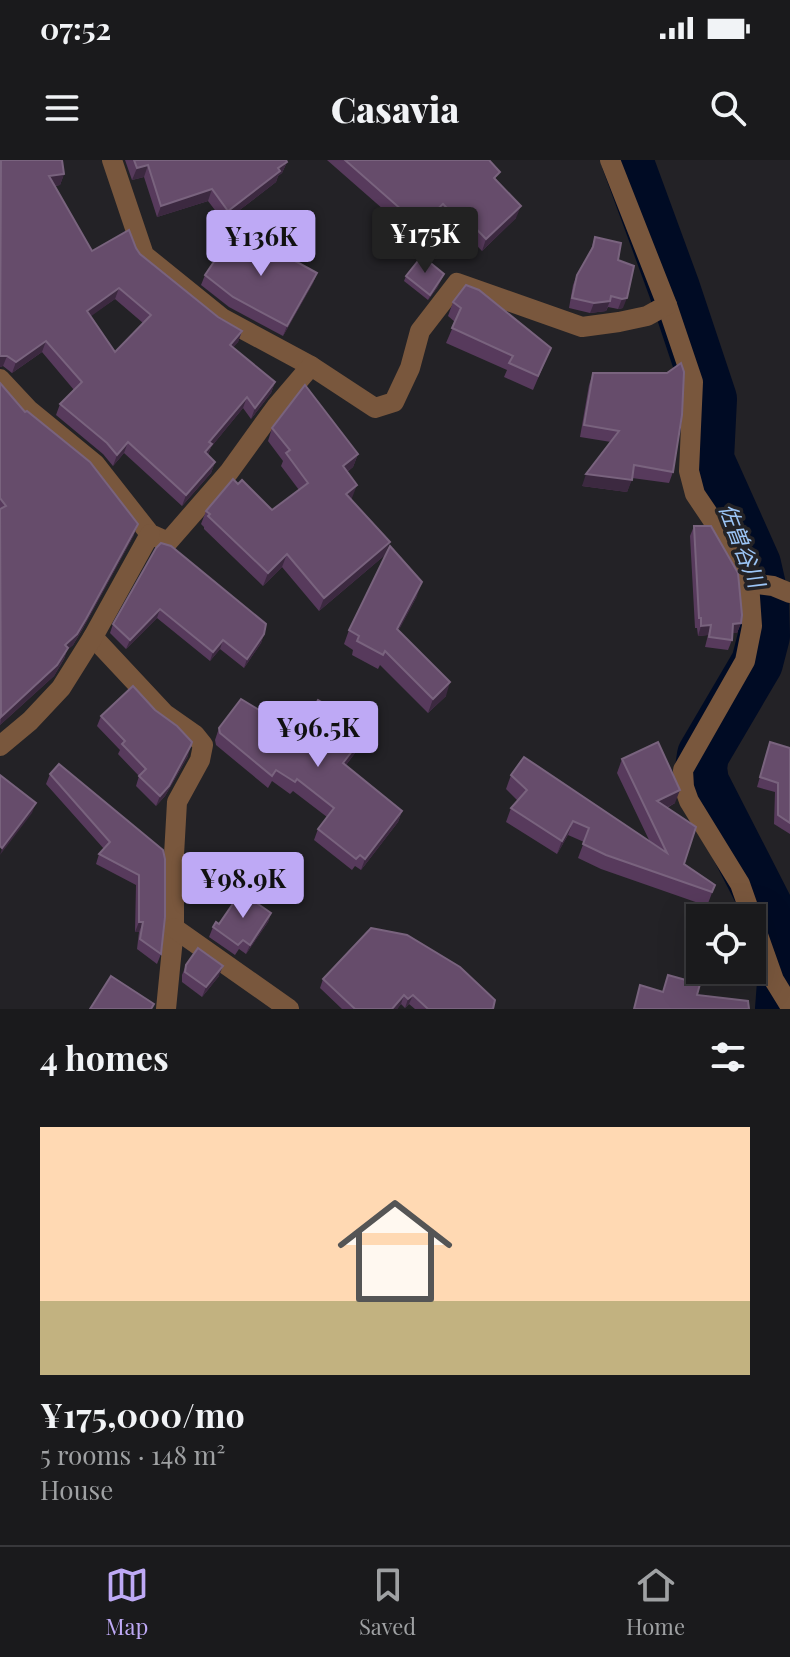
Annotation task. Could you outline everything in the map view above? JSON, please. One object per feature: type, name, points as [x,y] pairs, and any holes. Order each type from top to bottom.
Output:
[{"type":"street","points":[[112,160],[144,255],[222,318],[311,366],[375,408],[394,402],[410,368],[420,331],[457,283],[582,327],[647,316],[667,305]]},
{"type":"street","points":[[610,160],[667,305],[693,382],[689,471],[695,494],[728,543],[766,586],[752,626],[745,661],[683,770],[689,801],[740,884],[747,904]]},
{"type":"street","points":[[0,379],[29,410],[95,464],[150,534],[168,542],[229,472],[276,407],[311,366]]},
{"type":"street","points":[[0,746],[30,721],[61,688],[150,534]]},
{"type":"street","points":[[93,637],[165,714],[195,735],[203,745],[200,760],[177,802],[174,928],[166,1009]]},
{"type":"street","points":[[174,928],[289,1009]]},
{"type":"street","points":[[766,957],[774,980],[786,999]]},
{"type":"building","points":[[1,160],[62,160],[64,174],[49,176],[92,251],[129,230],[140,254],[218,317],[242,331],[230,345],[275,382],[255,408],[247,397],[209,442],[212,444],[205,452],[215,462],[186,495],[128,442],[117,455],[60,404],[82,382],[46,341],[16,362],[7,356],[0,356]],"holes":[[[119,288],[151,315],[115,352],[87,311]]]},
{"type":"building","points":[[134,160],[287,162],[278,168],[280,171],[228,211],[212,189],[161,206],[148,165],[137,168]]},
{"type":"building","points":[[345,160],[489,160],[500,172],[494,178],[521,206],[486,239],[459,211],[455,216],[443,204],[420,226]]},
{"type":"building","points":[[236,229],[284,260],[286,256],[317,273],[287,326],[233,297],[205,275]]},
{"type":"building","points":[[595,237],[621,243],[618,260],[634,266],[627,298],[611,296],[610,301],[594,303],[572,298],[577,275],[593,247]]},
{"type":"building","points":[[422,256],[444,274],[430,295],[406,276]]},
{"type":"building","points":[[466,285],[479,290],[551,348],[538,376],[509,363],[513,356],[452,328],[461,308],[453,302]]},
{"type":"building","points":[[681,363],[684,372],[682,415],[673,472],[634,465],[632,480],[586,474],[619,431],[584,425],[593,373],[667,373]]},
{"type":"building","points":[[0,383],[25,412],[90,462],[138,524],[77,634],[65,645],[68,648],[57,665],[1,717],[0,509],[6,506],[0,498]]},
{"type":"building","points":[[305,385],[358,454],[343,466],[357,485],[346,494],[390,542],[324,598],[287,554],[268,573],[206,511],[233,479],[238,484],[242,480],[272,510],[308,483],[286,453],[290,450],[272,428]]},
{"type":"building","points":[[694,526],[711,526],[738,573],[742,615],[741,623],[733,624],[732,640],[709,637],[711,625],[701,626]]},
{"type":"building","points":[[161,543],[171,546],[266,624],[264,634],[247,659],[223,640],[213,652],[160,609],[130,640],[113,624]]},
{"type":"building","points":[[390,546],[422,582],[397,629],[450,682],[433,699],[385,651],[383,655],[357,641],[359,636],[349,630]]},
{"type":"building","points":[[133,686],[192,742],[169,786],[160,796],[139,776],[146,769],[101,716]]},
{"type":"building","points":[[241,699],[299,734],[318,700],[369,729],[343,763],[402,811],[365,859],[360,855],[356,859],[318,829],[334,808],[297,779],[295,782],[276,770],[272,776],[220,733],[219,728]]},
{"type":"building","points":[[658,742],[680,790],[657,801],[696,827],[684,864],[715,885],[712,892],[583,844],[589,828],[573,821],[562,841],[511,808],[527,790],[511,775],[524,757],[667,853],[622,759]]},
{"type":"building","points":[[770,742],[790,748],[790,823],[778,815],[778,783],[760,777]]},
{"type":"building","points":[[59,764],[163,850],[165,917],[161,954],[140,939],[143,922],[139,922],[139,875],[99,854],[110,842],[50,774]]},
{"type":"building","points":[[0,775],[36,803],[2,848],[0,846]]},
{"type":"building","points":[[241,892],[271,913],[250,945],[243,940],[238,945],[213,927],[216,922],[219,924]]},
{"type":"building","points":[[371,928],[407,935],[460,967],[495,1000],[493,1009],[428,1009],[413,995],[408,999],[404,995],[392,1009],[355,1009],[323,979]]},
{"type":"building","points":[[198,948],[223,966],[206,987],[185,972],[186,965]]},
{"type":"building","points":[[668,975],[686,980],[686,984],[700,984],[697,995],[748,1001],[749,1009],[634,1009],[640,985],[663,992]]},
{"type":"building","points":[[111,976],[154,1004],[151,1009],[90,1009]]},
{"type":"waterway","name":"佐曽谷川","points":[[627,160],[711,399],[708,459],[755,564],[763,599],[764,636],[757,663],[703,755],[701,768],[703,782],[770,913],[785,956],[781,1009]]}]
